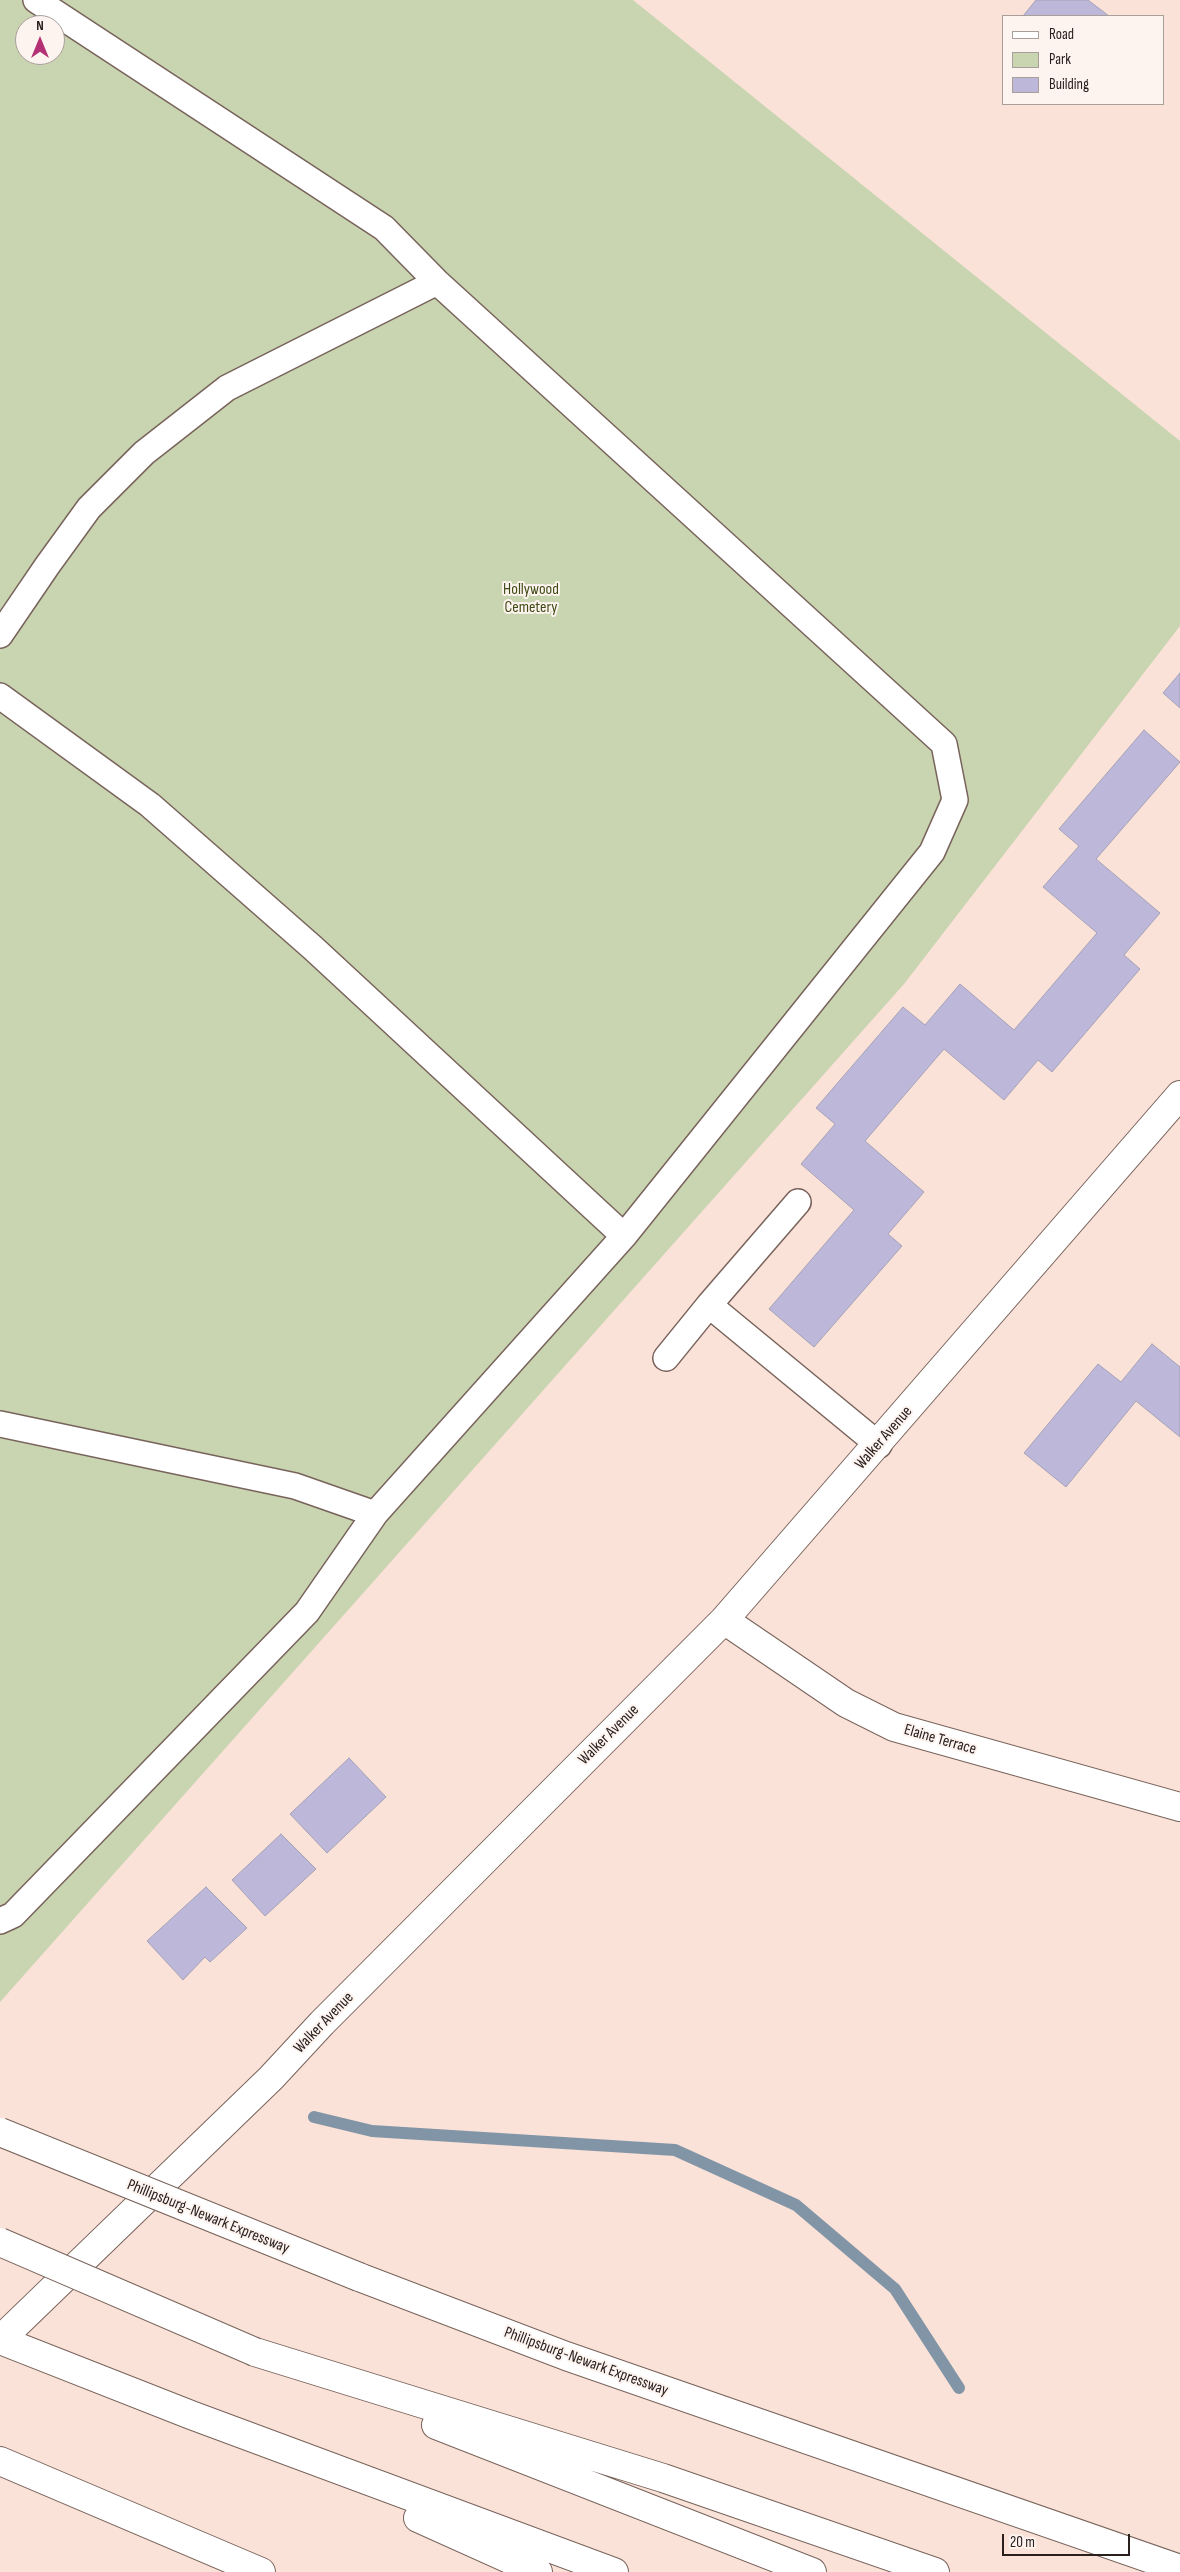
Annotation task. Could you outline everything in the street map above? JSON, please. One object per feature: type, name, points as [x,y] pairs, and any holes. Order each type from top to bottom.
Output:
[{"type":"main road","name":"Walker Avenue","points":[[0,2340],[271,2078],[322,2023],[724,1620],[879,1445],[1180,1095]]},
{"type":"main road","name":"Elaine Terrace","points":[[724,1620],[846,1703],[894,1727],[1180,1807]]},
{"type":"main road","name":"Phillipsburg-Newark Expressway","points":[[0,2132],[359,2277],[566,2356],[1180,2569]]},
{"type":"main road","points":[[0,2242],[255,2352],[690,2526],[812,2572]]},
{"type":"main road","points":[[0,2340],[191,2415],[614,2572]]},
{"type":"main road","points":[[255,2352],[664,2478],[935,2572]]},
{"type":"main road","points":[[191,2415],[538,2572]]},
{"type":"main road","points":[[0,2461],[261,2572]]},
{"type":"lane","points":[[0,1921],[13,1915],[307,1612],[375,1514],[624,1236],[932,852],[956,800],[944,744],[437,282],[384,228],[36,0]]},
{"type":"lane","points":[[0,635],[89,508],[144,453],[227,388],[437,282]]},
{"type":"lane","points":[[0,696],[150,804],[313,948],[624,1236]]},
{"type":"lane","points":[[666,1358],[798,1202]]},
{"type":"lane","points":[[709,1305],[879,1445]]},
{"type":"lane","points":[[0,1424],[295,1486],[375,1514]]},
{"type":"green space","name":"Hollywood Cemetery","points":[[0,0],[633,0],[1180,441],[1180,626],[904,984],[0,2002]]},
{"type":"building","points":[[1036,0],[1088,0],[1108,15],[1024,15]]},
{"type":"building","points":[[1180,673],[1180,708],[1163,693]]},
{"type":"building","points":[[1144,730],[1180,762],[1096,859],[1160,913],[1124,955],[1140,969],[1052,1072],[1038,1060],[1004,1100],[944,1049],[865,1141],[924,1192],[888,1234],[902,1246],[814,1347],[769,1309],[854,1210],[801,1164],[835,1124],[816,1108],[903,1007],[925,1025],[960,984],[1014,1030],[1097,933],[1043,887],[1079,846],[1059,829]]},
{"type":"building","points":[[1152,1344],[1180,1367],[1180,1437],[1136,1401],[1066,1487],[1024,1453],[1098,1364],[1121,1382]]},
{"type":"building","points":[[349,1758],[386,1797],[327,1853],[290,1814]]},
{"type":"building","points":[[281,1834],[316,1869],[265,1916],[232,1880]]},
{"type":"building","points":[[206,1887],[247,1928],[210,1962],[205,1957],[183,1980],[147,1941]]},
{"type":"waterway","points":[[314,2117],[372,2131],[675,2150],[796,2205],[895,2289],[959,2388]]}]
